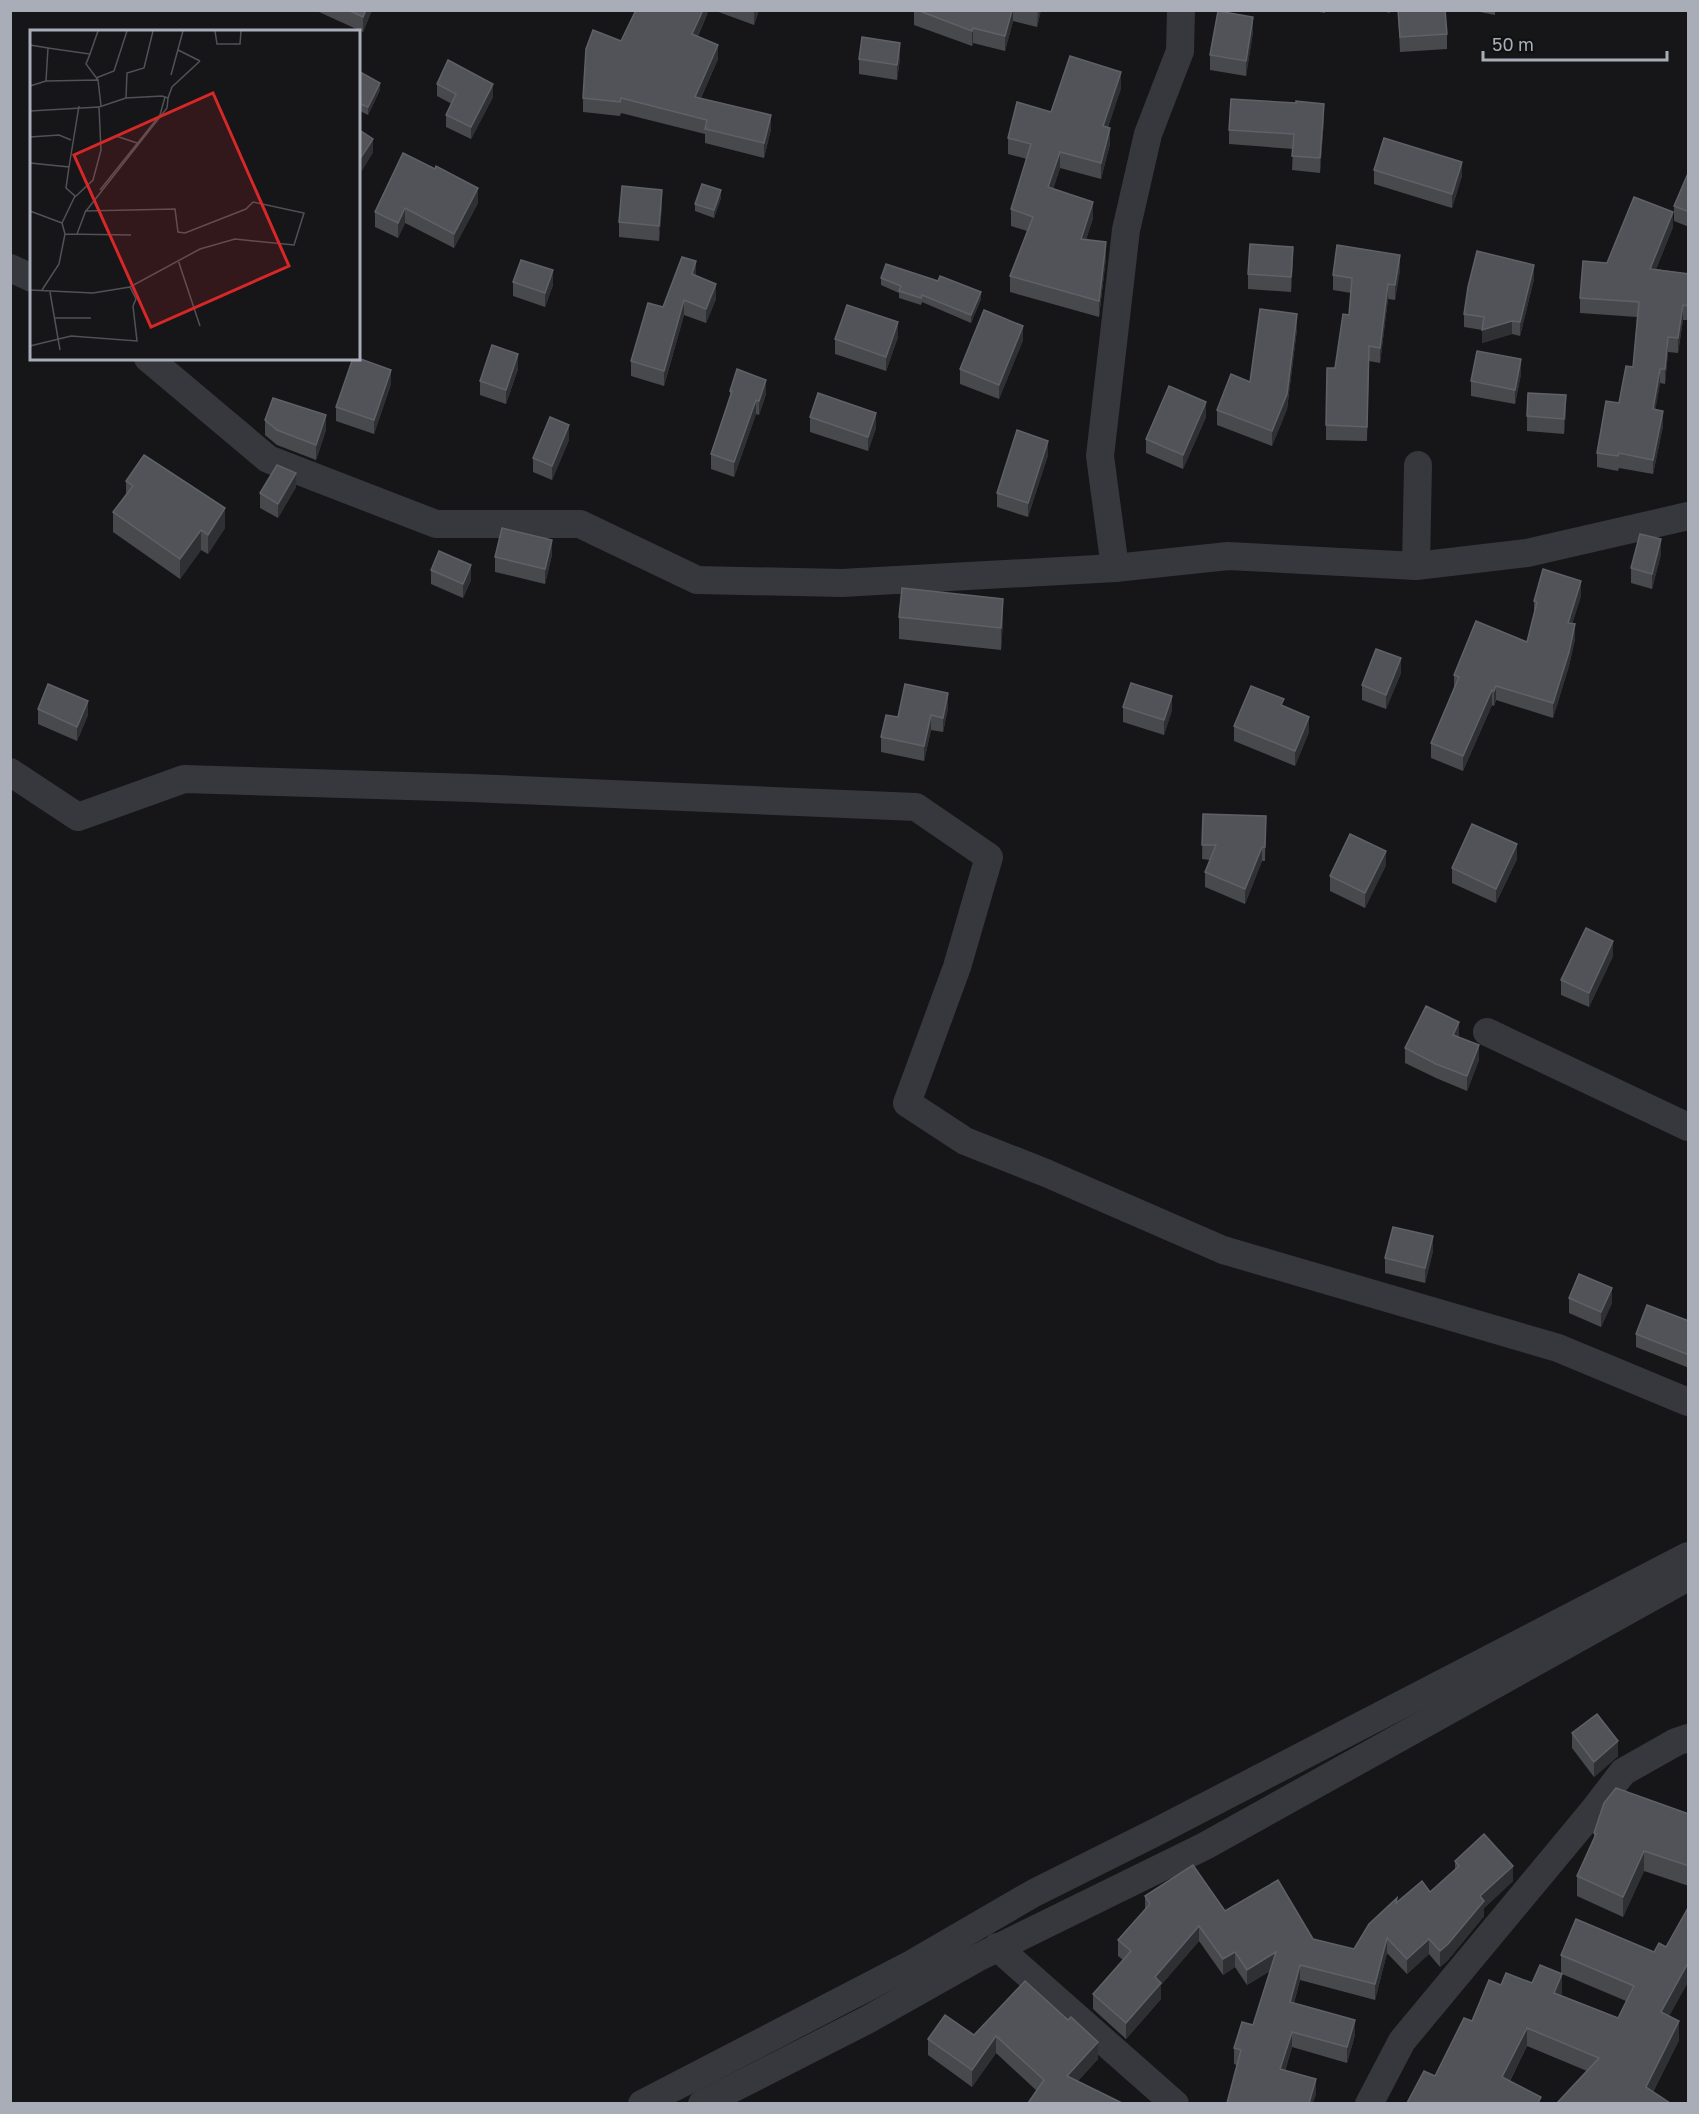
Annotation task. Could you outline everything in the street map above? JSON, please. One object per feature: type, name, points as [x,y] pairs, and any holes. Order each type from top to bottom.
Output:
[{"type":"street","points":[[1115,568],[1100,456],[1126,230],[1148,134],[1180,51],[1181,10]]},
{"type":"street","points":[[10,268],[30,277]]},
{"type":"street","points":[[150,360],[268,459],[436,524],[580,524],[696,580],[842,583],[1115,568],[1228,556],[1416,566],[1527,554],[1689,516]]},
{"type":"street","points":[[1416,566],[1418,465]]},
{"type":"street","points":[[10,772],[78,817],[184,778],[916,807],[989,857],[957,967],[907,1103],[966,1141],[1223,1250],[1558,1348],[1689,1402]]},
{"type":"street","points":[[1487,1032],[1689,1127]]},
{"type":"street","points":[[642,2103],[908,1966],[1034,1893],[1689,1556]]},
{"type":"street","points":[[702,2103],[867,2020],[997,1947],[1204,1846],[1689,1577]]},
{"type":"street","points":[[1369,2103],[1402,2041],[1623,1772],[1676,1742],[1689,1738]]},
{"type":"street","points":[[997,1947],[1175,2103]]},
{"type":"building","points":[[348,10],[366,10],[363,17]]},
{"type":"building","points":[[636,10],[703,10],[692,34],[718,45],[695,97],[771,115],[764,143],[705,129],[707,120],[621,98],[620,102],[583,98],[586,49],[593,30],[621,41]]},
{"type":"building","points":[[917,10],[1012,10],[1005,36],[973,28],[972,31]]},
{"type":"building","points":[[1398,10],[1445,10],[1447,34],[1400,37]]},
{"type":"building","points":[[1218,11],[1253,17],[1246,61],[1210,55]]},
{"type":"building","points":[[862,37],[900,43],[897,65],[859,59]]},
{"type":"building","points":[[1070,56],[1121,72],[1103,126],[1110,128],[1101,163],[1060,152],[1048,187],[1093,202],[1081,239],[1106,242],[1099,301],[1010,276],[1033,217],[1011,209],[1031,144],[1008,138],[1017,102],[1051,112]]},
{"type":"building","points":[[448,60],[493,84],[471,127],[446,115],[456,94],[437,84]]},
{"type":"building","points":[[360,72],[380,83],[368,107],[360,104]]},
{"type":"building","points":[[1231,99],[1324,104],[1320,158],[1292,156],[1294,134],[1229,130]]},
{"type":"building","points":[[360,130],[373,139],[360,159]]},
{"type":"building","points":[[1384,138],[1462,162],[1452,194],[1374,170]]},
{"type":"building","points":[[403,153],[435,169],[436,166],[478,188],[454,234],[405,208],[398,223],[375,212]]},
{"type":"building","points":[[1689,171],[1689,212],[1674,206]]},
{"type":"building","points":[[702,184],[721,190],[714,210],[695,204]]},
{"type":"building","points":[[622,186],[662,190],[659,226],[619,222]]},
{"type":"building","points":[[1634,197],[1673,212],[1650,269],[1689,274],[1689,306],[1683,305],[1678,338],[1668,337],[1665,369],[1660,369],[1653,409],[1663,411],[1653,460],[1619,453],[1618,456],[1597,453],[1606,401],[1619,403],[1626,366],[1633,367],[1639,302],[1580,298],[1583,261],[1607,263]]},
{"type":"building","points":[[1250,244],[1293,247],[1291,277],[1248,274]]},
{"type":"building","points":[[1337,245],[1400,255],[1395,285],[1388,284],[1380,348],[1369,346],[1367,427],[1326,425],[1327,368],[1335,368],[1343,314],[1349,315],[1352,278],[1333,275]]},
{"type":"building","points":[[1477,251],[1534,265],[1520,322],[1512,321],[1482,330],[1484,317],[1464,314]]},
{"type":"building","points":[[682,257],[696,261],[692,274],[716,284],[706,309],[684,300],[664,371],[631,361],[648,303],[663,307]]},
{"type":"building","points":[[521,260],[553,270],[545,293],[513,282]]},
{"type":"building","points":[[886,264],[938,281],[940,276],[981,292],[971,315],[922,295],[921,298],[899,291],[901,286],[881,278]]},
{"type":"building","points":[[847,305],[898,322],[886,357],[835,339]]},
{"type":"building","points":[[1260,309],[1297,314],[1287,394],[1272,431],[1217,410],[1231,374],[1250,382]]},
{"type":"building","points":[[984,310],[1023,326],[999,385],[960,369]]},
{"type":"building","points":[[492,345],[518,354],[506,390],[480,381]]},
{"type":"building","points":[[1477,351],[1521,359],[1515,390],[1471,381]]},
{"type":"building","points":[[360,359],[391,370],[374,420],[336,407],[352,360]]},
{"type":"building","points":[[737,369],[766,380],[759,401],[756,400],[734,462],[711,454]]},
{"type":"building","points":[[1169,386],[1206,402],[1183,455],[1146,439]]},
{"type":"building","points":[[818,393],[876,413],[868,437],[810,417]]},
{"type":"building","points":[[1528,393],[1566,395],[1564,419],[1527,416]]},
{"type":"building","points":[[273,398],[326,415],[316,445],[277,430],[265,420]]},
{"type":"building","points":[[550,417],[569,425],[552,466],[533,458]]},
{"type":"building","points":[[1017,430],[1048,441],[1028,503],[997,493]]},
{"type":"building","points":[[144,455],[225,508],[208,535],[201,530],[180,559],[113,512],[133,486],[126,481]]},
{"type":"building","points":[[277,465],[296,473],[278,504],[260,493]]},
{"type":"building","points":[[502,528],[552,540],[545,569],[495,557]]},
{"type":"building","points":[[1640,534],[1661,539],[1652,574],[1631,568]]},
{"type":"building","points":[[439,551],[471,565],[463,584],[431,570]]},
{"type":"building","points":[[1543,569],[1581,581],[1568,623],[1575,624],[1569,652],[1553,703],[1496,686],[1494,691],[1492,690],[1463,756],[1431,743],[1459,677],[1454,675],[1476,621],[1527,642],[1537,602],[1534,601]]},
{"type":"building","points":[[902,588],[1003,599],[1001,628],[899,617]]},
{"type":"building","points":[[1376,649],[1401,658],[1386,695],[1362,685]]},
{"type":"building","points":[[1131,683],[1172,696],[1164,720],[1123,707]]},
{"type":"building","points":[[48,684],[88,701],[77,727],[38,709]]},
{"type":"building","points":[[905,684],[948,693],[943,718],[931,715],[924,746],[881,737],[886,715],[898,717]]},
{"type":"building","points":[[1251,686],[1284,699],[1281,705],[1309,717],[1295,751],[1234,726]]},
{"type":"building","points":[[1203,814],[1266,816],[1265,847],[1262,847],[1245,889],[1205,872],[1216,845],[1202,845]]},
{"type":"building","points":[[1472,824],[1517,844],[1496,889],[1452,868]]},
{"type":"building","points":[[1350,834],[1386,851],[1365,893],[1330,876]]},
{"type":"building","points":[[1586,928],[1613,941],[1589,993],[1561,980]]},
{"type":"building","points":[[1426,1006],[1459,1022],[1453,1035],[1479,1045],[1467,1076],[1436,1064],[1405,1048]]},
{"type":"building","points":[[1393,1227],[1433,1236],[1425,1268],[1385,1258]]},
{"type":"building","points":[[1579,1274],[1612,1288],[1601,1312],[1569,1298]]},
{"type":"building","points":[[1647,1305],[1689,1321],[1689,1355],[1636,1334]]},
{"type":"building","points":[[1597,1714],[1618,1741],[1594,1762],[1572,1733]]},
{"type":"building","points":[[1616,1788],[1689,1814],[1689,1866],[1644,1851],[1623,1897],[1577,1876],[1596,1834],[1594,1833],[1604,1803]]},
{"type":"building","points":[[1484,1834],[1513,1866],[1480,1896],[1484,1901],[1440,1951],[1429,1939],[1407,1959],[1387,1938],[1375,1984],[1300,1965],[1290,2002],[1355,2020],[1347,2047],[1292,2032],[1280,2069],[1316,2079],[1309,2103],[1227,2103],[1241,2050],[1234,2048],[1242,2022],[1253,2025],[1276,1952],[1247,1970],[1235,1952],[1223,1959],[1199,1926],[1155,1977],[1161,1983],[1126,2023],[1093,1994],[1131,1951],[1118,1940],[1150,1904],[1145,1896],[1193,1865],[1225,1911],[1278,1880],[1313,1939],[1354,1949],[1369,1924],[1397,1898],[1396,1903],[1422,1881],[1430,1892],[1459,1866],[1455,1861]]},
{"type":"building","points":[[1689,1906],[1689,1961],[1661,2012],[1679,2021],[1646,2087],[1670,2103],[1557,2103],[1599,2058],[1527,2028],[1502,2077],[1541,2097],[1538,2103],[1407,2103],[1424,2071],[1435,2076],[1464,2018],[1472,2021],[1489,1980],[1501,1985],[1506,1973],[1532,1983],[1540,1965],[1562,1974],[1554,1993],[1618,2018],[1634,1986],[1561,1955],[1576,1919],[1654,1952],[1659,1943],[1666,1947]]},
{"type":"building","points":[[1025,1981],[1068,2020],[1071,2017],[1098,2042],[1067,2076],[1122,2103],[1028,2103],[1044,2080],[996,2036],[972,2070],[928,2039],[945,2015],[974,2035]]}]
